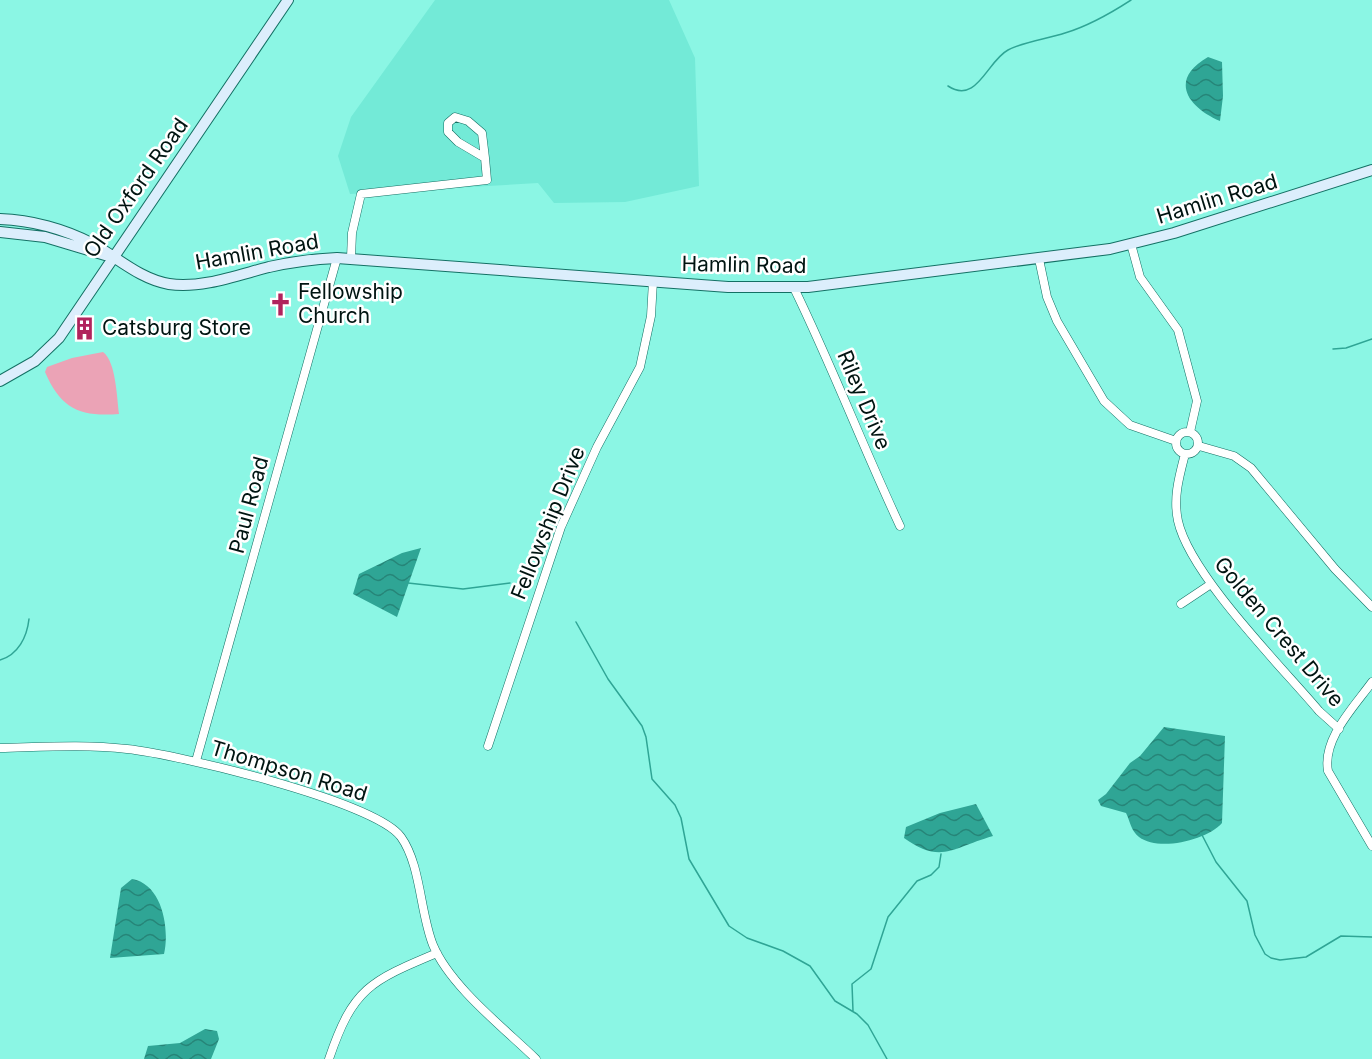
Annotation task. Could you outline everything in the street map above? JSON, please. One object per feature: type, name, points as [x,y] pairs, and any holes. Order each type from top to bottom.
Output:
[{"type":"street","name":"Old Oxford Road","points":[[0,381],[26,367],[52,346],[288,0]]},
{"type":"street","points":[[351,258],[352,233],[361,194],[487,180],[485,158],[482,133],[461,118],[450,119],[448,132],[458,142],[485,158]]},
{"type":"street","name":"Hamlin Road","points":[[111,257],[154,280],[177,285],[207,282],[285,264],[351,258],[747,288],[794,288],[1039,259],[1131,244],[1200,225],[1372,170]]},
{"type":"street","points":[[0,219],[37,224],[57,230],[93,244],[111,257]]},
{"type":"street","points":[[0,232],[45,237],[111,257]]},
{"type":"street","points":[[1131,244],[1140,277],[1178,330],[1197,401],[1190,432]]},
{"type":"street","name":"Paul Road","points":[[196,761],[337,258]]},
{"type":"street","points":[[1039,259],[1047,297],[1057,321],[1104,401],[1130,425],[1176,441]]},
{"type":"street","name":"Fellowship Drive","points":[[488,746],[561,527],[593,455],[640,368],[651,316],[654,281]]},
{"type":"street","name":"Riley Drive","points":[[794,288],[841,388],[864,450],[900,525]]},
{"type":"street","points":[[1190,432],[1197,437],[1198,446],[1193,453],[1185,454],[1178,449],[1176,441],[1181,433],[1190,432]]},
{"type":"street","points":[[1198,446],[1234,456],[1251,468],[1335,569],[1372,607]]},
{"type":"street","name":"Golden Crest Drive","points":[[1185,454],[1176,491],[1179,524],[1190,552],[1211,584],[1319,711],[1339,729]]},
{"type":"street","points":[[1181,603],[1211,584]]},
{"type":"street","points":[[1372,682],[1329,745],[1328,771],[1372,846]]},
{"type":"street","name":"Thompson Road","points":[[0,748],[94,746],[129,749],[196,761],[320,796],[387,823],[406,845],[430,937],[437,953],[462,986],[536,1059]]},
{"type":"street","points":[[329,1059],[346,1014],[365,990],[398,970],[437,953]]},
{"type":"shaded area","points":[[435,0],[669,0],[695,58],[699,186],[625,202],[554,203],[538,183],[350,194],[338,156],[351,117]]},
{"type":"shaded area","points":[[103,352],[111,363],[119,414],[93,414],[73,408],[58,395],[45,372],[47,367],[72,358]]},
{"type":"water","points":[[1208,57],[1222,62],[1223,96],[1220,121],[1199,108],[1187,92],[1188,75]]},
{"type":"water","points":[[421,548],[397,617],[353,594],[359,574],[402,553]]},
{"type":"water","points":[[1164,727],[1225,736],[1222,823],[1194,839],[1158,844],[1136,835],[1126,813],[1101,806],[1098,800],[1106,794],[1130,763],[1140,756]]},
{"type":"water","points":[[976,804],[993,836],[957,849],[938,852],[928,851],[904,838],[906,827],[940,813]]},
{"type":"water","points":[[132,879],[150,889],[162,909],[166,932],[164,954],[110,958],[121,888]]},
{"type":"water","points":[[205,1029],[217,1031],[219,1039],[211,1059],[144,1059],[148,1046],[180,1043]]},
{"type":"waterway","points":[[948,86],[958,90],[967,90],[974,86],[1008,50],[1082,27],[1131,0]]},
{"type":"waterway","points":[[1333,349],[1346,348],[1372,339]]},
{"type":"waterway","points":[[408,583],[463,589],[510,583]]},
{"type":"waterway","points":[[0,660],[17,650],[26,632],[29,619]]},
{"type":"waterway","points":[[576,622],[608,679],[642,726],[646,737],[652,779],[675,805],[681,818],[689,859],[729,926],[747,938],[783,951],[810,966],[835,1001],[857,1014],[868,1025],[887,1059]]},
{"type":"waterway","points":[[1201,833],[1216,862],[1247,901],[1255,935],[1265,954],[1271,958],[1280,960],[1306,957],[1341,936],[1372,937]]},
{"type":"waterway","points":[[853,1011],[852,984],[871,969],[888,917],[917,881],[931,875],[939,867],[941,854]]},
{"type":"place","name":"Fellowship Church","points":[[280,304]]},
{"type":"place","name":"Catsburg Store","points":[[84,328]]}]
